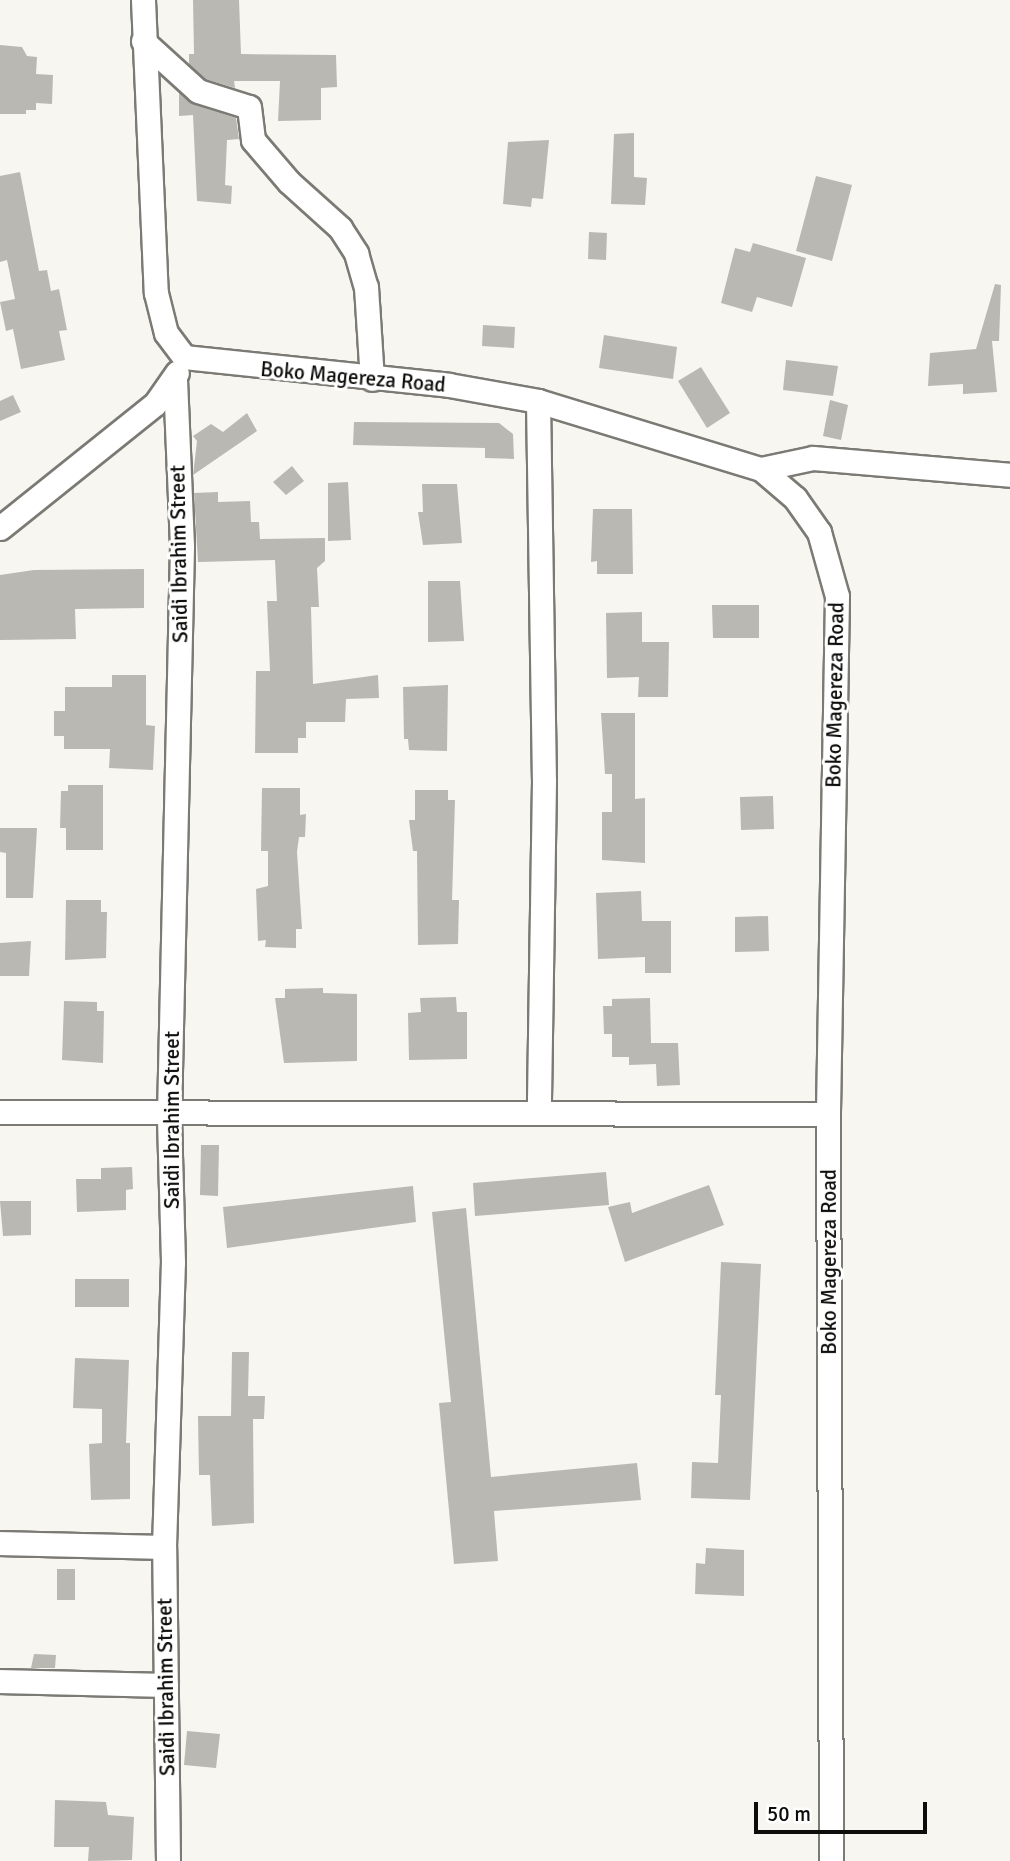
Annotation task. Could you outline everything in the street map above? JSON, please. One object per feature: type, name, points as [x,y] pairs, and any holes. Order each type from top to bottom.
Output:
[{"type":"street","points":[[0,528],[155,404],[175,380],[184,357],[166,333],[156,293],[143,0]]},
{"type":"street","points":[[143,41],[198,91],[249,107],[253,140],[289,182],[340,228],[356,253],[366,287],[372,379]]},
{"type":"street","name":"Boko Magereza Road","points":[[184,357],[372,379],[449,385],[538,401],[761,469],[795,498],[819,532],[836,596],[828,1114],[831,1861]]},
{"type":"street","name":"Saidi Ibrahim Street","points":[[168,1861],[164,1547],[173,1262],[169,1115],[182,546],[175,380]]},
{"type":"street","points":[[538,401],[544,781],[539,1112]]},
{"type":"street","points":[[761,469],[813,458],[1010,475]]},
{"type":"street","points":[[0,1112],[169,1115],[539,1112],[828,1114]]},
{"type":"street","points":[[0,1543],[164,1547]]},
{"type":"street","points":[[0,1681],[166,1685]]},
{"type":"building","points":[[193,0],[239,0],[241,54],[336,55],[337,87],[321,88],[321,120],[278,121],[280,81],[234,81],[235,88],[205,79],[189,64],[189,54],[194,54]]},
{"type":"building","points":[[0,45],[22,47],[27,56],[37,57],[36,74],[53,75],[52,104],[36,103],[36,110],[26,110],[26,114],[0,114]]},
{"type":"building","points":[[179,92],[193,104],[236,118],[239,139],[227,140],[225,185],[232,186],[231,204],[197,201],[193,115],[179,116]]},
{"type":"building","points":[[634,133],[634,177],[647,178],[645,205],[611,204],[614,134]]},
{"type":"building","points":[[549,140],[543,199],[532,198],[531,207],[503,204],[508,142]]},
{"type":"building","points":[[20,172],[39,271],[47,270],[51,291],[59,289],[67,330],[59,331],[65,360],[21,369],[13,329],[6,331],[0,302],[15,299],[7,260],[0,262],[0,176]]},
{"type":"building","points":[[816,176],[852,185],[832,261],[796,251]]},
{"type":"building","points":[[589,232],[607,233],[606,260],[588,259]]},
{"type":"building","points":[[753,243],[806,258],[792,307],[757,297],[752,312],[721,303],[735,248],[750,252]]},
{"type":"building","points":[[995,284],[1001,285],[999,341],[992,341],[997,392],[963,394],[963,384],[928,386],[930,353],[976,349]]},
{"type":"building","points":[[483,325],[515,327],[514,348],[482,346]]},
{"type":"building","points":[[604,335],[677,347],[673,379],[599,368]]},
{"type":"building","points":[[786,360],[838,366],[833,396],[783,390]]},
{"type":"building","points":[[701,367],[730,413],[707,428],[678,381]]},
{"type":"building","points":[[13,395],[21,412],[0,421],[0,401]]},
{"type":"building","points":[[830,400],[848,405],[841,440],[823,436]]},
{"type":"building","points":[[247,413],[257,431],[193,475],[197,441],[193,436],[211,424],[223,432]]},
{"type":"building","points":[[354,422],[499,423],[513,434],[514,459],[485,458],[485,448],[353,445]]},
{"type":"building","points":[[292,466],[304,481],[286,495],[273,482]]},
{"type":"building","points":[[348,482],[351,540],[328,541],[328,483]]},
{"type":"building","points":[[422,484],[457,484],[462,543],[423,545],[418,512],[423,512]]},
{"type":"building","points":[[218,492],[218,502],[250,501],[251,522],[259,522],[260,539],[325,538],[325,561],[317,568],[319,607],[311,607],[313,684],[378,675],[379,698],[346,699],[345,722],[306,722],[306,738],[298,738],[298,753],[255,753],[256,671],[270,671],[267,601],[277,601],[275,560],[198,562],[194,493]]},
{"type":"building","points":[[593,509],[632,509],[633,574],[597,574],[597,561],[591,562]]},
{"type":"building","points":[[144,569],[144,608],[75,609],[76,639],[0,640],[0,575],[34,570]]},
{"type":"building","points":[[428,581],[460,581],[464,641],[428,642]]},
{"type":"building","points":[[712,605],[759,605],[759,638],[713,638]]},
{"type":"building","points":[[642,612],[642,642],[669,642],[668,697],[638,697],[639,677],[607,678],[606,613]]},
{"type":"building","points":[[112,675],[146,675],[146,725],[155,726],[153,770],[109,768],[110,749],[64,749],[64,736],[54,736],[54,711],[65,711],[65,687],[112,687]]},
{"type":"building","points":[[448,685],[447,751],[409,750],[408,739],[404,739],[403,687]]},
{"type":"building","points":[[601,713],[635,713],[635,799],[645,798],[645,863],[602,860],[602,812],[612,812],[612,774],[605,774]]},
{"type":"building","points":[[68,785],[103,785],[103,850],[66,850],[66,828],[60,828],[61,791],[68,791]]},
{"type":"building","points":[[262,788],[300,788],[300,815],[306,814],[305,837],[299,837],[297,852],[302,929],[296,929],[296,948],[265,947],[266,940],[258,941],[256,889],[268,886],[268,851],[261,851]]},
{"type":"building","points":[[415,790],[448,790],[448,800],[455,800],[452,900],[459,900],[458,944],[418,945],[417,851],[413,851],[409,820],[415,820]]},
{"type":"building","points":[[773,796],[774,829],[741,830],[740,797]]},
{"type":"building","points":[[0,828],[37,828],[33,898],[6,898],[6,853],[0,852]]},
{"type":"building","points":[[641,891],[642,921],[671,921],[671,973],[645,973],[645,957],[598,959],[596,893]]},
{"type":"building","points":[[66,900],[101,900],[101,912],[107,912],[106,958],[65,960]]},
{"type":"building","points":[[768,916],[769,951],[735,952],[735,917]]},
{"type":"building","points":[[31,941],[29,976],[0,976],[0,943]]},
{"type":"building","points":[[323,988],[323,993],[357,994],[357,1061],[284,1063],[275,998],[285,998],[285,989]]},
{"type":"building","points":[[456,997],[457,1012],[467,1012],[467,1059],[409,1060],[408,1013],[421,1012],[420,998]]},
{"type":"building","points":[[650,998],[651,1043],[678,1043],[680,1085],[657,1086],[656,1064],[629,1065],[629,1057],[612,1057],[612,1034],[604,1034],[603,1006],[612,1006],[612,999]]},
{"type":"building","points":[[64,1001],[97,1002],[97,1011],[104,1011],[103,1063],[62,1060]]},
{"type":"building","points":[[201,1145],[219,1145],[218,1196],[200,1195]]},
{"type":"building","points":[[132,1167],[133,1189],[126,1190],[126,1210],[77,1212],[76,1179],[101,1179],[101,1168]]},
{"type":"building","points":[[606,1172],[609,1205],[475,1216],[473,1183]]},
{"type":"building","points":[[709,1185],[724,1225],[625,1262],[608,1207],[630,1202],[632,1213]]},
{"type":"building","points":[[413,1186],[416,1222],[227,1248],[223,1207]]},
{"type":"building","points":[[0,1201],[31,1201],[31,1235],[3,1236]]},
{"type":"building","points":[[466,1208],[491,1477],[637,1463],[641,1500],[494,1511],[498,1561],[454,1564],[439,1403],[451,1402],[432,1212]]},
{"type":"building","points":[[721,1262],[761,1264],[750,1500],[691,1498],[692,1462],[718,1463],[721,1395],[715,1395]]},
{"type":"building","points":[[75,1279],[129,1279],[129,1307],[75,1307]]},
{"type":"building","points":[[232,1352],[249,1352],[248,1396],[265,1396],[264,1419],[253,1419],[254,1523],[212,1526],[210,1475],[199,1475],[198,1416],[231,1416]]},
{"type":"building","points":[[75,1358],[129,1360],[126,1443],[130,1443],[130,1499],[91,1500],[89,1444],[102,1443],[102,1409],[73,1408]]},
{"type":"building","points":[[706,1548],[744,1550],[744,1596],[695,1594],[696,1563],[705,1564]]},
{"type":"building","points":[[57,1569],[75,1569],[75,1600],[57,1600]]},
{"type":"building","points":[[34,1654],[56,1655],[55,1668],[31,1668]]},
{"type":"building","points":[[187,1731],[220,1734],[216,1768],[184,1765]]},
{"type":"building","points":[[55,1800],[106,1802],[108,1815],[134,1817],[132,1860],[88,1861],[89,1847],[54,1847]]}]
